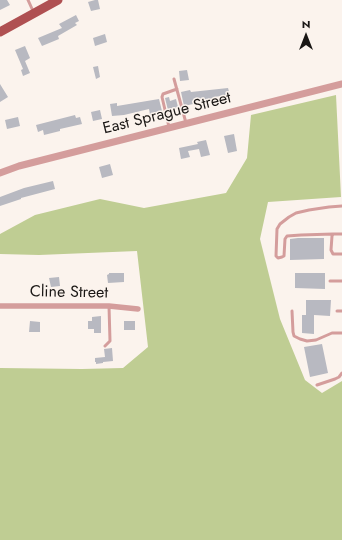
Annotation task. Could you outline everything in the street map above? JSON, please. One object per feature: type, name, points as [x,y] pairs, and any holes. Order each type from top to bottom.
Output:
[{"type":"main road","points":[[0,32],[58,0]]},
{"type":"street","name":"East Sprague Street","points":[[0,173],[19,166],[342,84]]},
{"type":"street","name":"Cline Street","points":[[0,306],[109,306],[138,308]]},
{"type":"lane","points":[[28,0],[34,13]]},
{"type":"lane","points":[[174,79],[186,123]]},
{"type":"lane","points":[[169,128],[162,97],[163,94],[176,89]]},
{"type":"lane","points":[[342,206],[309,210],[296,213],[289,217],[280,224],[277,229],[276,256],[278,258],[284,256],[285,239],[287,236],[342,234]]},
{"type":"lane","points":[[333,234],[331,239],[332,254],[342,254]]},
{"type":"lane","points":[[330,281],[342,281]]},
{"type":"lane","points":[[105,346],[110,341],[109,306]]},
{"type":"lane","points":[[292,310],[294,336],[300,339],[307,341],[316,340],[332,332],[342,333]]},
{"type":"lane","points":[[337,311],[342,311]]},
{"type":"lane","points":[[317,386],[339,377],[342,373]]},
{"type":"green space","points":[[336,95],[341,197],[268,202],[260,239],[280,319],[305,380],[322,393],[342,381],[342,540],[0,540],[0,368],[123,368],[148,347],[137,251],[39,255],[0,254],[0,234],[35,215],[100,199],[144,208],[226,193],[247,158],[251,115]]},
{"type":"building","points":[[0,0],[7,0],[10,5],[0,10]]},
{"type":"building","points":[[98,0],[100,9],[91,11],[88,2]]},
{"type":"building","points":[[76,15],[79,21],[75,23],[77,25],[58,36],[59,39],[42,46],[38,38],[62,28],[59,24]]},
{"type":"building","points":[[105,34],[107,42],[95,46],[93,38]]},
{"type":"building","points":[[25,46],[30,58],[25,61],[30,73],[23,76],[21,70],[23,69],[15,50]]},
{"type":"building","points":[[98,66],[100,77],[96,79],[93,67]]},
{"type":"building","points":[[187,70],[189,80],[180,81],[179,71]]},
{"type":"building","points":[[0,84],[8,97],[0,102]]},
{"type":"building","points":[[228,88],[230,95],[213,97],[213,99],[192,101],[193,104],[184,106],[181,92],[190,90],[191,92]]},
{"type":"building","points":[[169,97],[170,101],[176,99],[178,107],[168,110],[165,98]]},
{"type":"building","points":[[159,99],[162,111],[157,112],[158,114],[150,115],[149,109],[124,115],[112,116],[110,104],[117,103],[117,106]]},
{"type":"building","points":[[100,110],[102,119],[93,121],[91,112]]},
{"type":"building","points":[[75,115],[76,118],[80,117],[82,124],[60,129],[60,131],[44,135],[43,130],[38,132],[36,125]]},
{"type":"building","points":[[18,117],[20,126],[7,129],[5,120]]},
{"type":"building","points":[[234,134],[237,151],[228,153],[224,136]]},
{"type":"building","points":[[206,140],[210,155],[201,157],[199,149],[188,151],[190,157],[181,159],[179,148],[198,144],[197,142]]},
{"type":"building","points":[[110,164],[113,175],[102,178],[99,167]]},
{"type":"building","points":[[53,181],[55,189],[21,198],[0,206],[0,197],[24,188]]},
{"type":"building","points":[[324,238],[324,259],[290,260],[290,239]]},
{"type":"building","points":[[109,273],[124,273],[124,282],[108,283],[107,275]]},
{"type":"building","points":[[295,273],[325,273],[325,289],[295,288]]},
{"type":"building","points":[[59,277],[60,286],[51,287],[49,278]]},
{"type":"building","points":[[306,300],[331,300],[330,316],[314,315],[314,334],[302,333],[302,315],[306,315]]},
{"type":"building","points":[[101,316],[101,333],[94,333],[94,329],[88,329],[88,321],[92,321],[92,317]]},
{"type":"building","points":[[30,321],[40,322],[40,332],[29,332]]},
{"type":"building","points":[[124,321],[135,321],[135,330],[124,330]]},
{"type":"building","points":[[322,344],[328,373],[310,377],[304,347]]},
{"type":"building","points":[[112,348],[113,361],[96,364],[95,358],[105,357],[104,349]]}]
